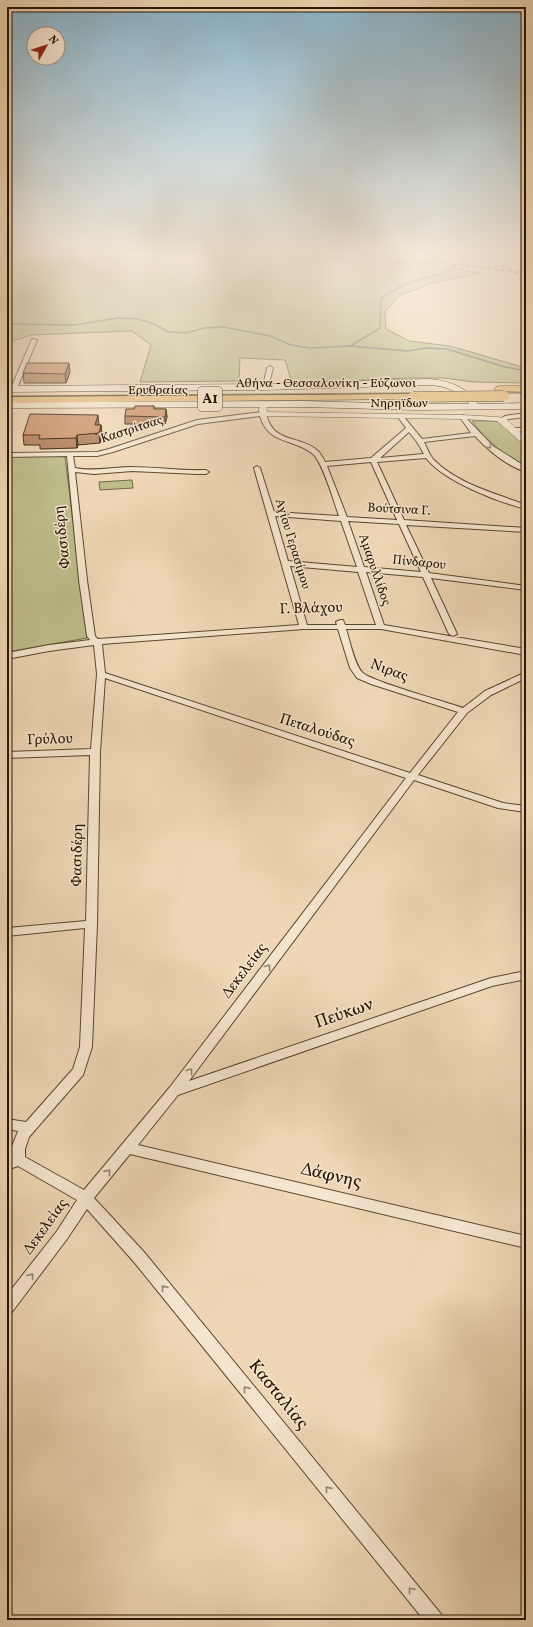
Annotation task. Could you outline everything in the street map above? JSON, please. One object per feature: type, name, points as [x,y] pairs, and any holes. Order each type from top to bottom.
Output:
[{"type":"highway","name":"Αθήνα - Θεσσαλονίκη - Εύζωνοι","points":[[502,393],[526,389]]},
{"type":"highway","name":"Αθήνα - Θεσσαλονίκη - Εύζωνοι","points":[[9,390],[502,393],[526,396]]},
{"type":"highway","name":"Αθήνα - Θεσσαλονίκη - Εύζωνοι","points":[[7,400],[412,393]]},
{"type":"main road","points":[[9,390],[265,387],[397,383],[442,386],[456,392],[470,406]]},
{"type":"main road","name":"Ερυθραίας","points":[[7,405],[526,405]]},
{"type":"street","points":[[9,390],[34,340]]},
{"type":"street","points":[[265,387],[270,368]]},
{"type":"street","points":[[263,404],[263,414]]},
{"type":"street","name":"Νηρηϊδων","points":[[263,414],[401,418],[463,417],[502,420]]},
{"type":"street","name":"Καστρίτσας","points":[[7,455],[88,455],[104,453],[202,421],[263,414]]},
{"type":"street","name":"Αμαρυλλίδος","points":[[263,414],[266,426],[279,437],[305,446],[316,453],[323,464],[362,569],[380,625]]},
{"type":"street","points":[[526,416],[507,417],[502,420],[526,442]]},
{"type":"street","points":[[463,417],[476,434],[496,452],[526,470]]},
{"type":"street","points":[[401,418],[408,429],[420,441],[427,456],[439,466],[463,482],[526,507]]},
{"type":"street","points":[[373,460],[408,429]]},
{"type":"street","points":[[513,430],[526,430]]},
{"type":"street","points":[[420,441],[476,434]]},
{"type":"street","name":"Φασιδέρη","points":[[70,455],[83,580],[91,636],[99,646],[101,674],[95,752],[92,924],[86,1047],[79,1072],[23,1134],[13,1162],[86,1198]]},
{"type":"street","points":[[323,464],[427,456]]},
{"type":"street","points":[[373,460],[453,634]]},
{"type":"street","name":"Αγίου Γερασίμου","points":[[257,468],[304,625]]},
{"type":"street","points":[[71,469],[81,472],[129,469],[167,470],[188,473],[206,472]]},
{"type":"street","name":"Βούτσινα Γ.","points":[[270,514],[526,530]]},
{"type":"street","name":"Πίνδαρου","points":[[285,563],[426,575],[526,588]]},
{"type":"street","name":"Γ. Βλάχου","points":[[7,656],[43,648],[96,642],[304,625],[340,624],[380,625],[453,634],[526,647]]},
{"type":"street","name":"Νιρας","points":[[340,624],[354,668],[360,676],[374,682],[464,711]]},
{"type":"street","name":"Γ. Βλάχου","points":[[380,625],[526,652]]},
{"type":"street","name":"Πεταλούδας","points":[[101,674],[502,806],[526,809]]},
{"type":"street","name":"Δεκελείας","points":[[7,1307],[62,1235],[86,1198],[174,1091],[412,777],[464,711],[488,693],[526,675]]},
{"type":"street","name":"Γρύλου","points":[[7,755],[95,752]]},
{"type":"street","points":[[7,932],[92,924]]},
{"type":"street","name":"Πεύκων","points":[[174,1091],[491,982],[526,975]]},
{"type":"street","points":[[7,1124],[29,1128]]},
{"type":"street","name":"Δάφνης","points":[[128,1148],[526,1242]]},
{"type":"street","name":"Κασταλίας","points":[[86,1198],[139,1257],[436,1620]]},
{"type":"shaded area","points":[[7,327],[386,327],[386,329],[409,341],[450,346],[526,368],[526,383],[474,382],[444,378],[408,378],[292,383],[285,360],[240,358],[239,381],[140,382],[151,345],[132,331],[31,335],[7,343]]},
{"type":"shaded area","points":[[526,393],[7,397],[7,396]]},
{"type":"shaded area","points":[[472,421],[500,421],[526,446],[526,468],[496,447]]},
{"type":"shaded area","points":[[65,456],[87,638],[7,652],[7,457]]},
{"type":"shaded area","points":[[132,480],[133,488],[100,490],[99,482]]},
{"type":"building","points":[[27,363],[69,363],[65,374],[23,373]]},
{"type":"building","points":[[135,406],[154,406],[154,409],[166,409],[165,417],[125,416],[126,409],[134,409]]},
{"type":"building","points":[[30,414],[98,415],[95,425],[101,425],[99,433],[77,435],[76,438],[39,439],[40,435],[23,435]]},
{"type":"waterway","points":[[159,327],[169,332],[186,333],[204,328],[224,327],[270,336],[291,345],[310,348],[350,346],[408,351],[426,348],[447,349],[505,367],[526,371]]},
{"type":"waterway","points":[[352,345],[380,327]]}]
